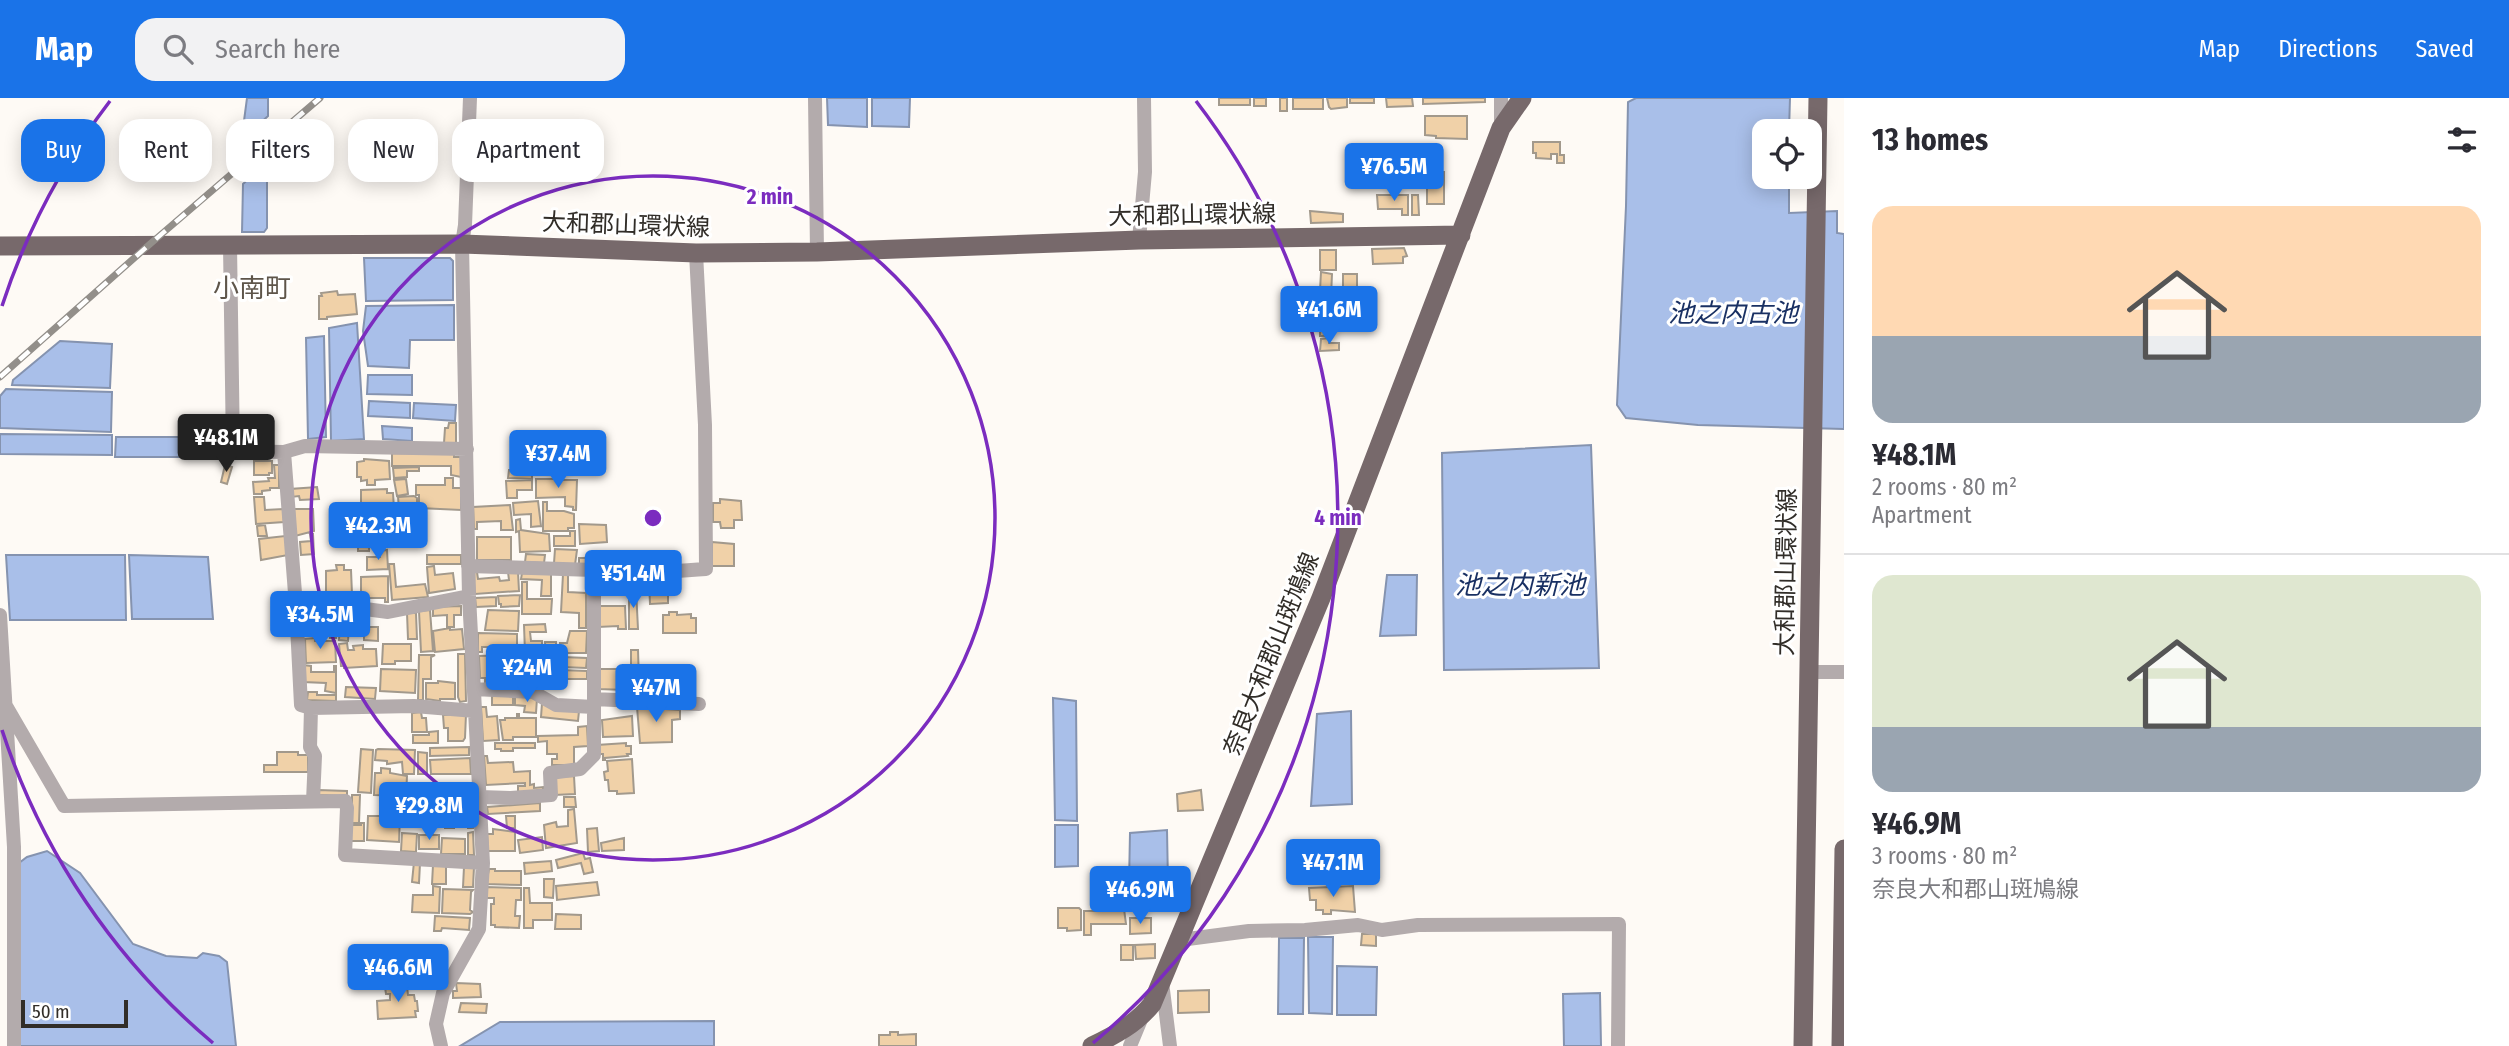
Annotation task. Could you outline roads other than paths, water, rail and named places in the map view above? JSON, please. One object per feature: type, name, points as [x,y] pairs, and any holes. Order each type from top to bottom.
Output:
[{"type":"main road","name":"奈良大和郡山斑鳩線","points":[[1092,1046],[1142,1017],[1152,1004],[1162,982],[1321,598],[1501,128],[1522,98]]},
{"type":"main road","name":"大和郡山環状線","points":[[1803,1046],[1818,98]]},
{"type":"main road","name":"大和郡山環状線","points":[[0,246],[462,244],[696,253],[817,252],[1139,240],[1461,235]]},
{"type":"main road","points":[[1841,1046],[1844,849]]},
{"type":"street","points":[[441,1046],[436,1024],[443,993],[479,929],[483,863],[469,596],[462,244],[470,98]]},
{"type":"street","points":[[815,98],[817,252]]},
{"type":"street","points":[[1139,240],[1145,172],[1143,98]]},
{"type":"street","points":[[1501,98],[1501,128]]},
{"type":"street","points":[[0,238],[0,246]]},
{"type":"street","points":[[230,245],[233,452],[284,452],[305,446],[467,449]]},
{"type":"street","points":[[594,576],[633,576],[661,571],[706,569],[705,425],[696,253]]},
{"type":"street","points":[[284,452],[301,705],[311,708],[414,706],[475,710]]},
{"type":"street","points":[[468,566],[594,569],[594,755],[580,769],[550,772],[551,795],[480,797]]},
{"type":"street","points":[[296,606],[349,607],[388,612],[469,596]]},
{"type":"street","points":[[0,615],[14,847],[14,1046]]},
{"type":"street","points":[[1809,672],[1844,672]]},
{"type":"street","points":[[474,689],[533,692],[556,705],[699,704]]},
{"type":"street","points":[[6,706],[64,806],[345,801],[345,855],[483,863]]},
{"type":"street","points":[[311,708],[310,747],[315,756],[313,801]]},
{"type":"street","points":[[1180,940],[1250,931],[1358,925],[1382,930],[1418,925],[1619,924],[1618,1046]]},
{"type":"street","points":[[1162,982],[1170,1046]]},
{"type":"street","points":[[1130,1046],[1142,1017]]},
{"type":"water","points":[[247,98],[268,98],[268,116],[265,119],[244,119]]},
{"type":"water","points":[[827,98],[867,98],[867,127],[828,125]]},
{"type":"water","points":[[872,98],[910,98],[909,127],[872,126]]},
{"type":"water","name":"池之内古池","points":[[1636,98],[1790,98],[1789,119],[1752,119],[1752,189],[1789,189],[1789,213],[1837,211],[1837,233],[1844,234],[1844,429],[1698,425],[1626,418],[1617,405],[1628,102]]},
{"type":"water","points":[[267,182],[267,228],[264,232],[242,232],[243,184]]},
{"type":"water","points":[[364,258],[450,258],[453,261],[453,300],[366,301]]},
{"type":"water","points":[[454,305],[454,340],[410,340],[409,368],[368,366],[363,331],[366,306]]},
{"type":"water","points":[[357,323],[364,439],[331,441],[329,328]]},
{"type":"water","points":[[324,336],[326,437],[308,439],[306,338]]},
{"type":"water","points":[[60,341],[112,344],[110,388],[12,385],[13,380]]},
{"type":"water","points":[[368,375],[412,375],[412,395],[367,394]]},
{"type":"water","points":[[6,389],[112,392],[111,432],[0,428],[0,396]]},
{"type":"water","points":[[369,401],[410,403],[410,418],[368,416]]},
{"type":"water","points":[[414,403],[456,405],[455,421],[413,418]]},
{"type":"water","points":[[382,426],[412,428],[412,441],[383,439]]},
{"type":"water","points":[[0,434],[112,435],[112,455],[0,454]]},
{"type":"water","points":[[116,437],[192,437],[191,457],[115,457]]},
{"type":"water","name":"池之内新池","points":[[1591,445],[1599,668],[1444,670],[1442,453]]},
{"type":"water","points":[[6,555],[125,555],[126,620],[10,620]]},
{"type":"water","points":[[129,555],[208,557],[213,619],[132,619]]},
{"type":"water","points":[[1387,575],[1417,575],[1416,635],[1380,636]]},
{"type":"water","points":[[1053,698],[1076,701],[1077,821],[1055,820]]},
{"type":"water","points":[[1351,711],[1352,804],[1311,806],[1317,714]]},
{"type":"water","points":[[1055,825],[1078,825],[1078,866],[1055,867]]},
{"type":"water","points":[[1167,830],[1168,883],[1129,884],[1130,833]]},
{"type":"water","points":[[47,851],[80,873],[133,944],[166,956],[197,958],[203,953],[219,956],[227,962],[236,1046],[17,1046],[19,863],[27,857]]},
{"type":"water","points":[[1308,937],[1333,937],[1332,1014],[1309,1013]]},
{"type":"water","points":[[1279,938],[1304,938],[1303,1014],[1278,1014]]},
{"type":"water","points":[[1337,966],[1377,967],[1376,1015],[1337,1015]]},
{"type":"water","points":[[1600,993],[1601,1046],[1564,1046],[1563,994]]},
{"type":"water","points":[[714,1021],[714,1046],[460,1046],[500,1022]]},
{"type":"railway","points":[[0,377],[320,98]]},
{"type":"district","name":"小南町","points":[[252,288]]}]
